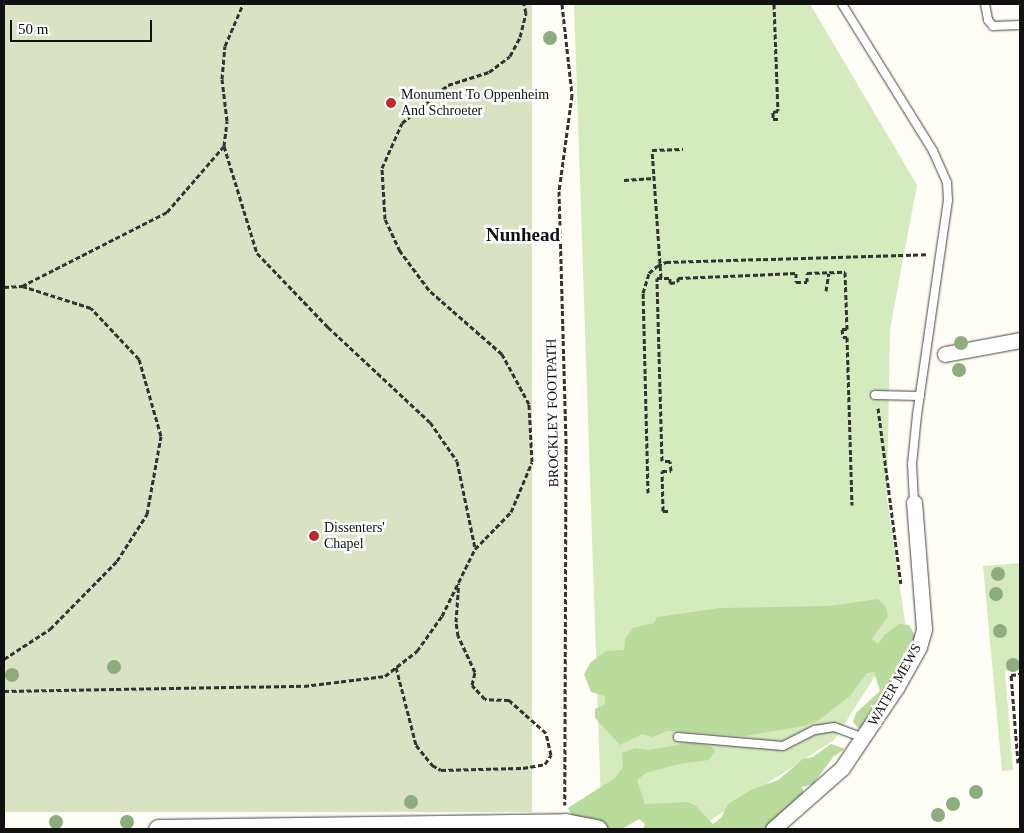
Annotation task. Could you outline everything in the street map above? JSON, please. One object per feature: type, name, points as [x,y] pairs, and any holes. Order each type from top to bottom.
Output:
[{"type":"street","points":[[945,354],[1020,340]]},
{"type":"street","name":"WATER MEWS","points":[[773,829],[832,777],[864,738],[909,667],[923,638],[914,502]]},
{"type":"street","points":[[158,829],[564,826],[597,829]]},
{"type":"lane","points":[[842,4],[945,175],[948,200],[939,254],[912,464],[914,502]]},
{"type":"lane","points":[[985,4],[988,20],[993,26],[1020,25]]},
{"type":"lane","points":[[875,395],[920,396]]},
{"type":"lane","points":[[678,737],[783,746],[815,730],[834,727],[864,738]]},
{"type":"path","points":[[243,4],[225,46],[222,79],[227,121],[224,146],[257,253],[328,327],[430,422],[457,462],[475,548]]},
{"type":"path","points":[[4,691],[304,686],[385,676],[417,651],[442,616],[475,548],[510,512],[532,462],[529,404],[502,354],[429,290],[400,251],[385,219],[382,168],[402,123],[448,85],[489,72],[510,56],[520,38],[526,12],[524,4]]},
{"type":"path","name":"BROCKLEY FOOTPATH","points":[[562,4],[572,95],[559,191],[566,449],[564,826]]},
{"type":"path","points":[[774,4],[778,111],[773,112],[773,119],[779,119]]},
{"type":"path","points":[[22,286],[167,212],[224,146]]},
{"type":"path","points":[[661,278],[652,150],[683,149]]},
{"type":"path","points":[[624,180],[654,178]]},
{"type":"path","points":[[648,493],[643,293],[650,273],[666,262],[939,254]]},
{"type":"path","points":[[826,291],[829,272]]},
{"type":"path","points":[[668,511],[663,511],[662,471],[671,471],[670,460],[662,461],[657,278],[670,278],[670,283],[678,282],[678,278],[796,274],[796,282],[807,282],[807,273],[829,272],[845,272],[847,329],[842,329],[843,337],[847,337],[852,505]]},
{"type":"path","points":[[4,287],[22,286],[91,308],[139,359],[161,436],[147,514],[117,561],[50,629],[4,659]]},
{"type":"path","points":[[875,395],[882,424],[885,473],[901,584]]},
{"type":"path","points":[[396,667],[416,745],[432,765],[441,770],[523,768],[545,764],[550,756],[546,733],[508,700],[485,700],[472,685],[475,672],[458,636],[456,622],[460,580]]},
{"type":"path","points":[[1018,763],[1011,675],[1020,674]]},
{"type":"green space","points":[[4,4],[532,4],[532,812],[4,812]]},
{"type":"green space","points":[[574,4],[810,4],[917,185],[890,329],[887,499],[906,628],[834,740],[700,827],[601,804]]},
{"type":"green space","points":[[1020,563],[1020,669],[1005,671],[1013,770],[1002,771],[983,566]]},
{"type":"green space","points":[[878,599],[886,607],[888,616],[872,639],[878,644],[884,635],[899,624],[909,625],[919,643],[863,728],[858,728],[853,722],[856,713],[880,691],[874,672],[867,673],[850,696],[819,720],[804,726],[745,736],[667,731],[653,737],[642,734],[620,745],[595,718],[595,709],[605,704],[605,696],[591,692],[584,674],[591,662],[606,651],[624,650],[625,639],[633,628],[654,623],[657,617],[720,608],[829,606]]},
{"type":"green space","points":[[688,743],[711,746],[715,751],[709,760],[679,764],[646,773],[637,780],[645,804],[687,802],[696,806],[713,824],[721,818],[728,804],[751,790],[778,780],[803,759],[813,757],[831,744],[845,749],[834,756],[813,784],[802,787],[805,798],[778,829],[643,829],[645,824],[639,819],[622,829],[587,829],[574,820],[568,808],[615,778],[623,767],[622,753],[635,748],[649,750]]},
{"type":"place","name":"Monument To Oppenheim And Schroeter","points":[[391,103]]},
{"type":"place","name":"Dissenters' Chapel","points":[[314,536]]},
{"type":"district","name":"Nunhead","points":[[523,235]]}]
